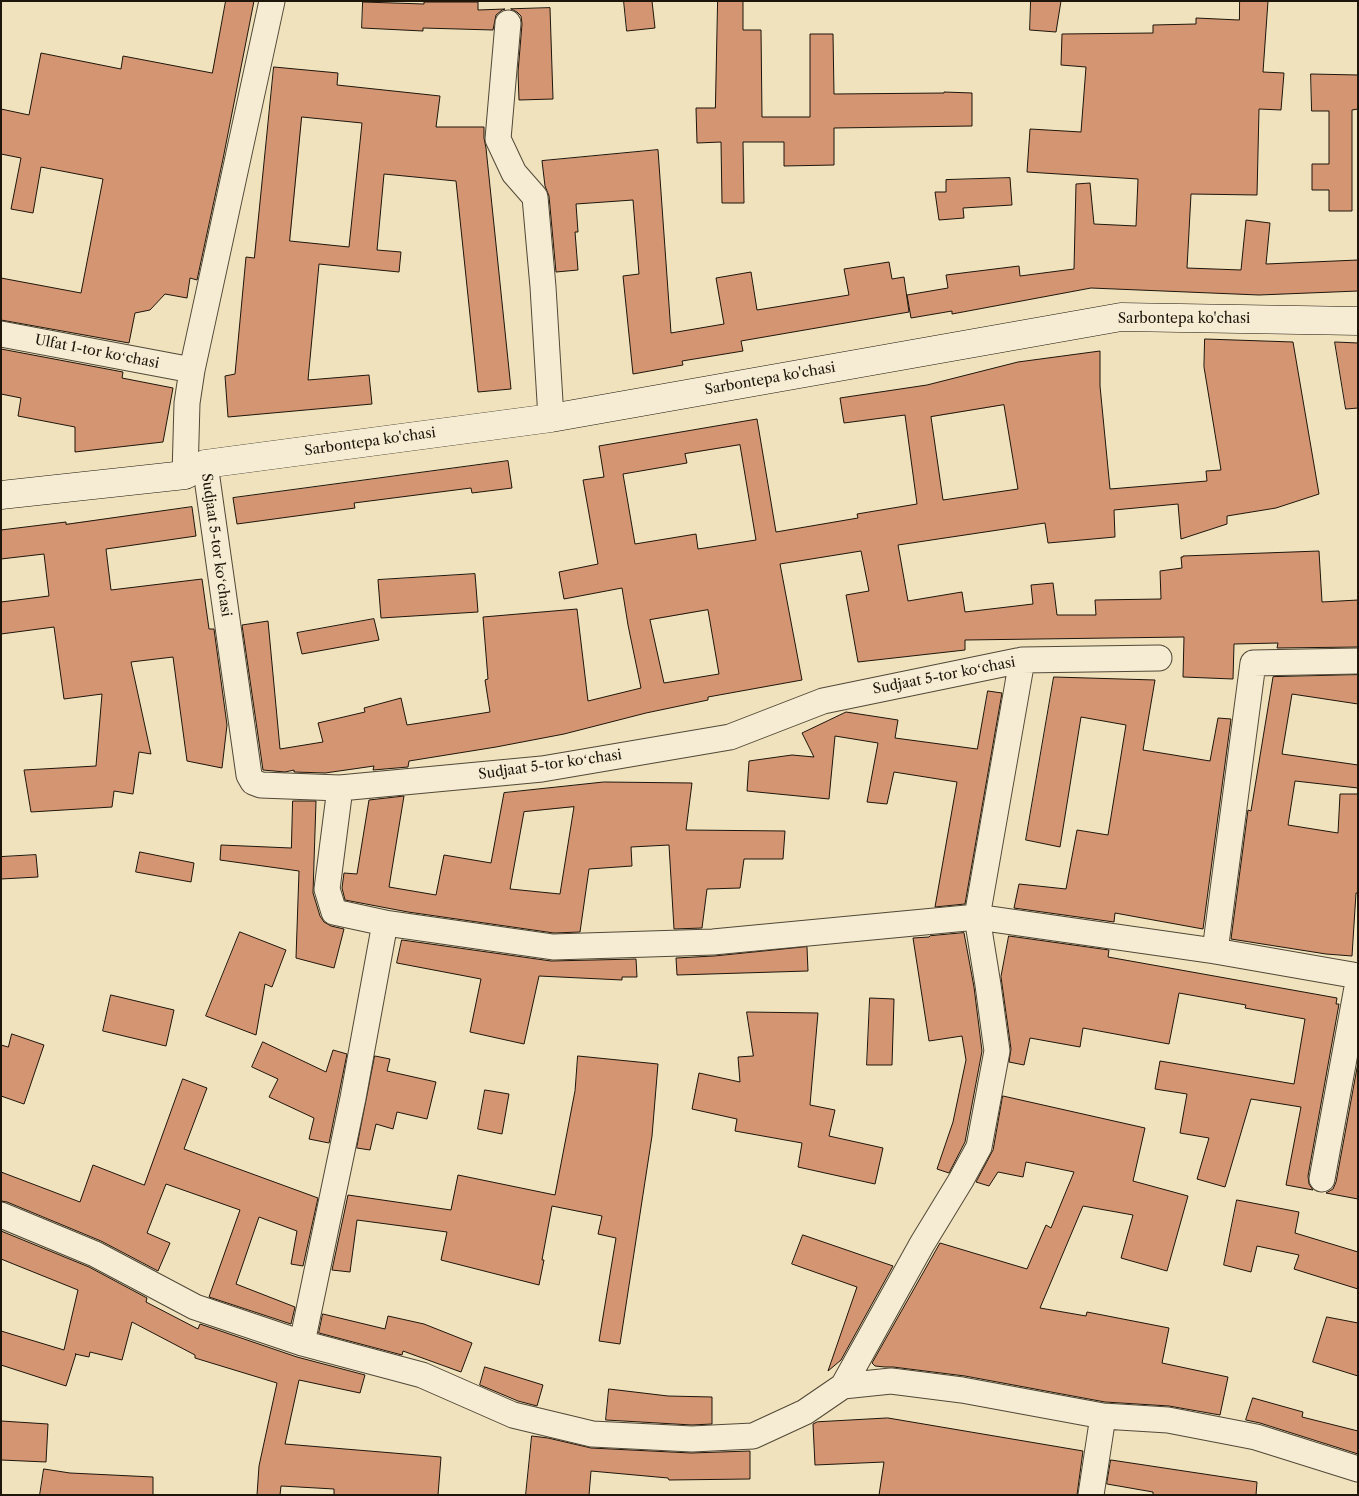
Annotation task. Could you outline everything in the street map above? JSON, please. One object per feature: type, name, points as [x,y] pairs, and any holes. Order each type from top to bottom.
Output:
[{"type":"street","name":"Sudjaat 5-tor koʻchasi","points":[[272,1],[192,370],[187,403],[195,469],[249,775],[253,782],[260,785],[340,788],[542,769],[730,737],[823,701],[1022,660],[1158,658]]},
{"type":"street","points":[[508,23],[498,139],[514,173],[535,197],[551,418]]},
{"type":"street","name":"Sarbontepa ko'chasi","points":[[1,494],[195,469],[551,418],[1121,317],[1358,321]]},
{"type":"street","name":"Ulfat 1-tor koʻchasi","points":[[1,334],[192,370]]},
{"type":"street","points":[[1,1215],[95,1254],[196,1307],[302,1343],[422,1375],[513,1415],[592,1434],[692,1439],[753,1436],[805,1412],[843,1386],[922,1244],[979,1147],[996,1051],[977,917],[1022,660]]},
{"type":"street","points":[[1215,951],[1253,663],[1358,661]]},
{"type":"street","points":[[340,788],[327,890],[334,912],[385,923],[553,947],[713,942],[977,917],[1215,951],[1358,976]]},
{"type":"street","points":[[302,1343],[353,1098],[385,923]]},
{"type":"street","points":[[1322,1179],[1358,982]]},
{"type":"street","points":[[843,1386],[891,1381],[962,1390],[1103,1416],[1168,1420],[1256,1437],[1358,1469]]},
{"type":"street","points":[[1091,1495],[1103,1416]]},
{"type":"building","points":[[226,1],[254,1],[197,280],[190,278],[187,298],[165,294],[150,310],[135,313],[129,343],[1,320],[1,278],[81,293],[103,179],[41,167],[33,213],[11,209],[21,158],[1,154],[1,109],[29,115],[41,53],[121,69],[123,56],[212,73]]},
{"type":"building","points":[[624,1],[652,1],[655,28],[627,31]]},
{"type":"building","points":[[718,1],[743,1],[743,30],[761,30],[762,117],[810,117],[810,34],[833,34],[834,94],[972,93],[972,126],[834,128],[834,165],[784,166],[784,142],[743,142],[744,203],[722,203],[721,142],[697,143],[696,108],[715,108]]},
{"type":"building","points":[[1031,1],[1061,1],[1056,32],[1030,30]]},
{"type":"building","points":[[1240,1],[1268,1],[1263,72],[1284,73],[1281,110],[1259,109],[1257,195],[1191,194],[1187,268],[1241,270],[1246,220],[1270,223],[1266,264],[1358,260],[1358,291],[1259,295],[1091,288],[952,314],[952,311],[911,318],[907,295],[948,288],[946,275],[1019,266],[1020,276],[1074,269],[1076,184],[1090,183],[1094,224],[1136,226],[1138,179],[1027,172],[1030,129],[1081,132],[1086,67],[1061,65],[1062,34],[1153,33],[1153,25],[1196,24],[1196,18],[1239,20]]},
{"type":"building","points":[[363,2],[424,4],[424,2],[478,2],[478,10],[505,9],[496,15],[493,30],[423,28],[423,31],[362,28]]},
{"type":"building","points":[[550,8],[553,99],[519,100],[518,72],[522,24],[521,16],[511,9]]},
{"type":"building","points":[[274,67],[338,73],[337,85],[440,96],[436,127],[484,127],[511,389],[478,392],[456,181],[384,174],[377,250],[401,252],[399,272],[319,264],[308,380],[369,375],[372,404],[228,417],[225,376],[235,374],[246,257],[254,258]],"holes":[[[302,117],[362,123],[349,247],[290,241]]]},
{"type":"building","points":[[1311,74],[1358,75],[1358,109],[1352,110],[1352,211],[1329,211],[1329,190],[1312,190],[1312,164],[1329,164],[1329,111],[1312,111]]},
{"type":"building","points":[[658,150],[671,333],[724,324],[716,278],[751,272],[757,310],[849,295],[844,269],[889,262],[892,279],[904,277],[909,312],[741,341],[743,351],[682,361],[683,365],[633,374],[623,276],[639,274],[633,200],[576,204],[578,232],[575,232],[578,270],[556,272],[549,196],[545,186],[542,161]]},
{"type":"building","points":[[1010,178],[1012,205],[963,208],[964,218],[939,220],[935,192],[946,192],[946,180]]},
{"type":"building","points":[[1205,339],[1293,342],[1319,494],[1276,508],[1227,516],[1227,524],[1181,539],[1178,504],[1114,510],[1115,537],[1048,543],[1045,523],[898,545],[908,601],[962,592],[965,612],[1033,604],[1031,585],[1053,583],[1057,615],[1096,615],[1095,600],[1161,599],[1160,571],[1182,568],[1181,557],[1183,556],[1319,551],[1322,602],[1358,600],[1358,647],[1277,648],[1278,643],[1234,644],[1233,679],[1183,677],[1184,637],[965,640],[965,650],[858,662],[846,595],[869,591],[861,551],[780,564],[802,680],[708,697],[708,700],[646,713],[564,734],[409,761],[408,767],[373,770],[374,766],[325,773],[263,770],[242,625],[268,621],[280,749],[323,742],[318,723],[365,712],[364,708],[401,698],[407,725],[490,712],[485,680],[488,679],[483,617],[577,609],[588,701],[641,688],[622,588],[564,599],[559,572],[598,564],[583,480],[604,477],[599,446],[757,419],[776,532],[858,518],[857,514],[917,504],[905,415],[844,423],[840,398],[927,385],[1018,362],[1100,351],[1100,386],[1110,489],[1207,481],[1206,471],[1221,470],[1204,367]],"holes":[[[1004,405],[1018,489],[943,500],[931,417]],[[740,445],[756,540],[698,549],[696,534],[635,544],[623,474],[687,463],[685,454]],[[708,610],[719,674],[664,683],[650,620]]]},
{"type":"building","points":[[1335,342],[1358,343],[1358,408],[1346,409]]},
{"type":"building","points":[[1,349],[123,372],[122,378],[173,388],[163,442],[75,452],[75,427],[18,416],[21,398],[1,394]]},
{"type":"building","points":[[508,461],[512,488],[472,493],[471,488],[354,503],[355,508],[237,524],[233,498]]},
{"type":"building","points":[[192,507],[196,536],[106,549],[111,590],[202,579],[209,629],[214,629],[227,725],[222,768],[187,761],[173,657],[131,662],[151,754],[139,752],[133,794],[114,791],[112,807],[31,812],[24,770],[96,766],[102,694],[64,699],[54,627],[1,634],[1,602],[49,596],[44,554],[1,559],[1,530],[66,522],[66,524]]},
{"type":"building","points":[[475,574],[478,612],[381,618],[378,580]]},
{"type":"building","points":[[374,619],[379,640],[302,654],[297,633]]},
{"type":"building","points":[[1358,675],[1358,704],[1292,694],[1282,754],[1358,765],[1358,788],[1295,781],[1288,825],[1338,833],[1340,794],[1358,794],[1358,893],[1356,893],[1352,956],[1326,954],[1231,939],[1248,810],[1251,811],[1273,677]]},
{"type":"building","points":[[1054,677],[1155,680],[1143,750],[1210,761],[1218,718],[1231,719],[1203,929],[1115,913],[1114,922],[1014,908],[1019,884],[1066,889],[1077,830],[1108,835],[1126,725],[1081,717],[1060,847],[1026,840]]},
{"type":"building","points":[[988,691],[1002,693],[965,904],[935,907],[957,782],[894,772],[887,804],[867,802],[878,743],[835,736],[829,799],[747,791],[749,761],[792,755],[814,757],[802,733],[846,712],[898,720],[895,738],[977,749]]},
{"type":"building","points":[[604,782],[692,783],[686,830],[785,831],[783,859],[744,859],[740,888],[707,889],[702,928],[674,929],[669,845],[631,847],[632,866],[589,869],[580,932],[554,933],[408,912],[345,900],[342,888],[344,873],[357,874],[369,800],[404,796],[389,887],[436,895],[444,855],[491,863],[504,793]],"holes":[[[574,807],[560,894],[510,889],[524,812]]]},
{"type":"building","points":[[293,801],[316,801],[313,893],[320,916],[324,922],[344,929],[334,968],[296,958],[299,871],[220,860],[221,845],[291,848]]},
{"type":"building","points":[[140,852],[194,863],[191,882],[136,872]]},
{"type":"building","points":[[36,855],[38,877],[1,879],[1,857]]},
{"type":"building","points":[[240,932],[286,950],[272,987],[265,984],[256,1035],[206,1016]]},
{"type":"building","points":[[964,933],[974,987],[982,1051],[965,1142],[949,1173],[937,1169],[953,1122],[966,1060],[962,1036],[929,1041],[913,938]]},
{"type":"building","points":[[1009,936],[1109,950],[1108,957],[1337,998],[1336,1004],[1339,1004],[1308,1176],[1309,1184],[1313,1190],[1286,1185],[1301,1107],[1251,1099],[1225,1187],[1197,1179],[1209,1138],[1180,1133],[1187,1094],[1155,1089],[1160,1061],[1294,1084],[1305,1019],[1245,1008],[1246,1005],[1179,993],[1169,1044],[1083,1028],[1080,1047],[1030,1038],[1024,1065],[1009,1062],[1011,1049],[1001,977]]},
{"type":"building","points":[[402,940],[551,961],[636,959],[637,977],[622,977],[622,980],[539,976],[524,1044],[470,1032],[481,979],[397,963]]},
{"type":"building","points":[[807,947],[808,971],[677,975],[676,958]]},
{"type":"building","points":[[111,995],[174,1010],[166,1046],[103,1031]]},
{"type":"building","points":[[870,998],[894,999],[892,1065],[867,1065]]},
{"type":"building","points":[[747,1012],[818,1013],[810,1105],[835,1110],[829,1136],[883,1148],[875,1184],[798,1167],[802,1143],[735,1131],[737,1119],[692,1109],[699,1073],[740,1082],[738,1057],[753,1056]]},
{"type":"building","points":[[12,1034],[44,1045],[24,1104],[1,1096],[1,1045],[8,1047]]},
{"type":"building","points":[[263,1042],[326,1072],[333,1050],[347,1054],[329,1143],[309,1139],[314,1118],[269,1097],[278,1079],[252,1067]]},
{"type":"building","points":[[375,1056],[390,1059],[387,1071],[436,1082],[427,1119],[397,1112],[393,1129],[376,1124],[370,1150],[357,1148]]},
{"type":"building","points":[[578,1056],[658,1064],[652,1136],[620,1344],[599,1341],[616,1238],[598,1234],[602,1216],[552,1206],[539,1285],[441,1260],[447,1232],[357,1220],[350,1272],[332,1270],[348,1195],[451,1210],[458,1175],[555,1195],[575,1091]]},
{"type":"building","points":[[1358,1063],[1358,1199],[1326,1193],[1333,1189],[1336,1182]]},
{"type":"building","points":[[183,1079],[207,1088],[184,1149],[318,1198],[303,1266],[291,1264],[297,1231],[259,1217],[236,1284],[295,1307],[291,1324],[209,1297],[240,1210],[166,1184],[147,1233],[170,1243],[158,1271],[101,1241],[1,1201],[1,1172],[80,1202],[93,1165],[144,1185]]},
{"type":"building","points":[[485,1090],[509,1094],[502,1134],[478,1129]]},
{"type":"building","points":[[1003,1096],[1145,1128],[1133,1181],[1188,1196],[1167,1271],[1121,1258],[1133,1215],[1083,1206],[1040,1308],[1086,1316],[1087,1312],[1169,1328],[1162,1363],[1228,1377],[1220,1415],[1169,1406],[1105,1402],[965,1376],[875,1366],[872,1363],[940,1243],[1027,1269],[1046,1225],[1051,1228],[1074,1172],[1026,1162],[1023,1177],[998,1172],[989,1186],[976,1182],[993,1150]]},
{"type":"building","points":[[1237,1200],[1299,1212],[1295,1233],[1358,1252],[1358,1289],[1294,1269],[1299,1255],[1257,1246],[1251,1272],[1224,1265]]},
{"type":"building","points":[[1,1231],[89,1267],[147,1298],[146,1302],[198,1329],[200,1324],[297,1357],[365,1375],[360,1393],[299,1380],[285,1444],[441,1457],[438,1495],[334,1495],[334,1489],[281,1486],[280,1495],[257,1495],[259,1466],[277,1383],[195,1358],[195,1355],[132,1322],[122,1360],[90,1352],[89,1357],[76,1354],[66,1386],[1,1365],[1,1331],[64,1350],[78,1290],[1,1259]]},
{"type":"building","points":[[803,1235],[893,1266],[841,1360],[828,1371],[857,1287],[792,1264]]},
{"type":"building","points":[[323,1314],[385,1329],[388,1316],[424,1324],[472,1343],[461,1372],[403,1351],[402,1355],[319,1333]]},
{"type":"building","points":[[1327,1317],[1358,1323],[1358,1376],[1313,1362]]},
{"type":"building","points":[[485,1367],[543,1385],[537,1406],[518,1401],[480,1385]]},
{"type":"building","points":[[609,1389],[668,1396],[712,1397],[712,1424],[692,1425],[606,1420]]},
{"type":"building","points":[[1253,1398],[1303,1412],[1302,1417],[1358,1431],[1358,1454],[1246,1420]]},
{"type":"building","points":[[888,1418],[1083,1451],[1077,1495],[879,1495],[884,1462],[815,1465],[813,1424],[817,1422]]},
{"type":"building","points":[[1,1421],[48,1424],[46,1462],[1,1460]]},
{"type":"building","points":[[532,1436],[591,1448],[691,1453],[750,1451],[750,1479],[669,1480],[668,1478],[591,1471],[589,1495],[526,1495]]},
{"type":"building","points":[[1111,1460],[1257,1482],[1256,1495],[1153,1495],[1153,1492],[1107,1484]]},
{"type":"building","points":[[44,1469],[70,1473],[153,1477],[153,1495],[40,1495]]}]
